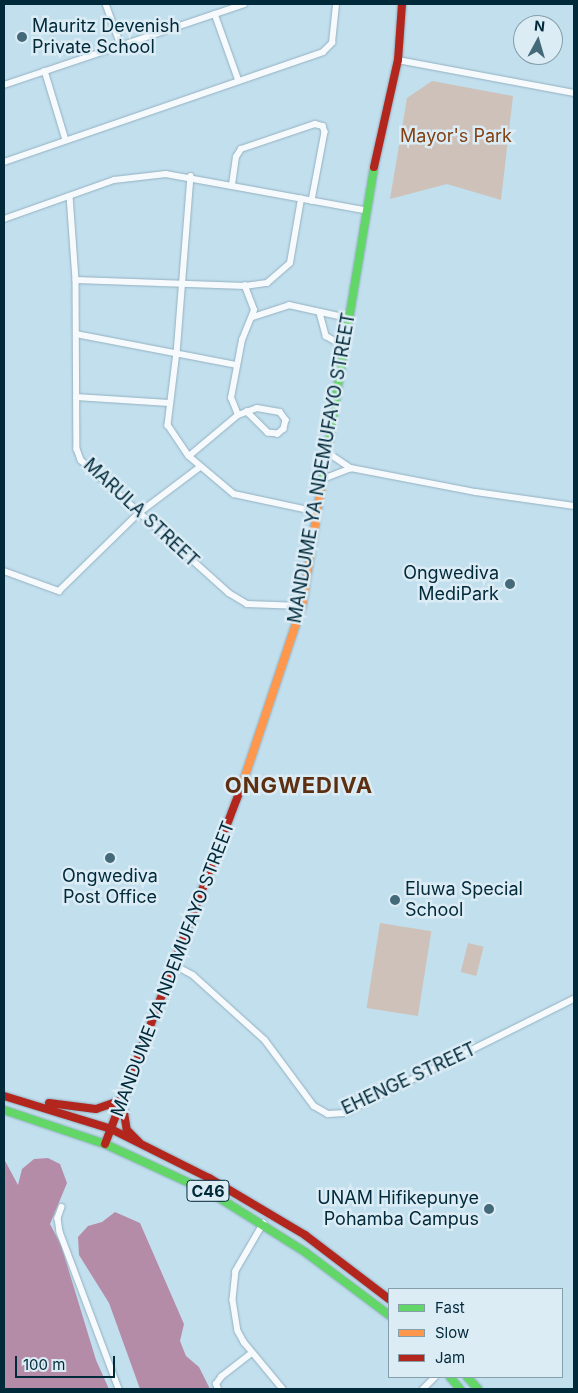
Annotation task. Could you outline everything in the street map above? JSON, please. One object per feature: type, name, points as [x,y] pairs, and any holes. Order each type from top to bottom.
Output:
[{"type":"street","points":[[106,4],[121,45]]},
{"type":"street","points":[[4,84],[244,4]]},
{"type":"street","points":[[4,162],[323,52],[334,37],[336,4]]},
{"type":"street","name":"MANDUME YA NDEMUFAYO STREET","points":[[105,1144],[176,966],[227,831],[302,606],[366,210],[398,60],[402,4]]},
{"type":"street","points":[[215,14],[239,81]]},
{"type":"street","points":[[398,60],[574,93]]},
{"type":"street","points":[[45,71],[66,140]]},
{"type":"street","points":[[232,185],[236,157],[241,149],[315,124],[323,126],[325,132],[312,201]]},
{"type":"street","points":[[4,219],[114,180],[166,174],[191,176],[301,199],[366,210]]},
{"type":"street","points":[[191,176],[177,352],[169,403],[168,425],[189,456],[200,467],[244,498],[318,512]]},
{"type":"street","name":"MARULA STREET","points":[[70,196],[76,280],[77,449],[81,460],[222,588],[247,604],[302,606]]},
{"type":"street","points":[[76,280],[182,282],[245,286],[267,283],[290,263],[301,199]]},
{"type":"street","points":[[238,415],[231,398],[242,340],[253,317],[254,310],[245,286]]},
{"type":"street","points":[[253,317],[289,305],[348,318]]},
{"type":"street","points":[[320,313],[326,336],[343,346]]},
{"type":"street","points":[[76,334],[237,365]]},
{"type":"street","points":[[76,397],[169,403]]},
{"type":"street","points":[[189,456],[238,415],[257,408],[280,412],[286,420],[284,429],[278,434],[268,433],[247,412]]},
{"type":"street","points":[[327,452],[351,468],[476,492],[574,506]]},
{"type":"street","points":[[4,572],[59,591],[139,513],[200,467]]},
{"type":"street","points":[[323,479],[351,468]]},
{"type":"street","name":"EHENGE STREET","points":[[176,966],[194,975],[258,1033],[314,1106],[328,1114],[345,1114],[574,999]]},
{"type":"street","points":[[8,1096],[96,1109],[122,1100],[127,1130],[157,1154]]},
{"type":"street","name":"C46","points":[[8,1096],[111,1129],[238,1194],[304,1235],[388,1298]]},
{"type":"street","name":"C46","points":[[4,1110],[34,1118],[105,1144],[206,1190],[264,1224],[388,1314]]},
{"type":"street","points":[[62,1207],[58,1218],[60,1232],[119,1389]]},
{"type":"street","points":[[264,1224],[239,1264],[233,1286],[238,1331],[252,1353],[283,1389]]},
{"type":"street","points":[[218,1389],[216,1384],[221,1377],[252,1353]]},
{"type":"street","points":[[423,1389],[434,1378]]},
{"type":"street","points":[[451,1378],[460,1389]]},
{"type":"street","points":[[468,1378],[478,1389]]},
{"type":"green space","name":"Mayor's Park","points":[[432,81],[513,96],[501,200],[447,184],[390,199],[407,98]]},
{"type":"green space","points":[[380,923],[431,931],[418,1016],[367,1008]]},
{"type":"green space","points":[[468,943],[484,947],[476,976],[461,972]]},
{"type":"shaded area","points":[[48,1158],[60,1164],[67,1183],[50,1224],[61,1245],[96,1360],[109,1389],[4,1389],[4,1159],[18,1185],[22,1169],[34,1159]]},
{"type":"shaded area","points":[[115,1212],[140,1223],[184,1324],[180,1341],[186,1356],[199,1367],[210,1389],[140,1389],[109,1303],[79,1255],[78,1237],[88,1226],[102,1222]]},
{"type":"traffic: fast","points":[[321,488],[374,167]]},
{"type":"traffic: fast","points":[[4,1110],[105,1144],[213,1194],[305,1252],[388,1314]]},
{"type":"traffic: fast","points":[[451,1378],[460,1389]]},
{"type":"traffic: fast","points":[[468,1378],[478,1389]]},
{"type":"traffic: slow","points":[[240,791],[302,606],[321,488]]},
{"type":"traffic: jam","points":[[374,167],[398,60],[402,4]]},
{"type":"traffic: jam","points":[[105,1144],[240,791]]},
{"type":"traffic: jam","points":[[4,1096],[111,1129],[209,1178],[305,1235],[388,1298]]},
{"type":"traffic: jam","points":[[49,1103],[96,1109],[122,1100],[127,1130],[139,1142]]},
{"type":"place","name":"Mauritz Devenish Private School","points":[[22,37]]},
{"type":"place","name":"Ongwediva MediPark","points":[[510,584]]},
{"type":"place","name":"Ongwediva Post Office","points":[[110,858]]},
{"type":"place","name":"Eluwa Special School","points":[[395,900]]},
{"type":"place","name":"UNAM Hifikepunye Pohamba Campus","points":[[489,1209]]},
{"type":"district","name":"ONGWEDIVA","points":[[299,786]]}]
